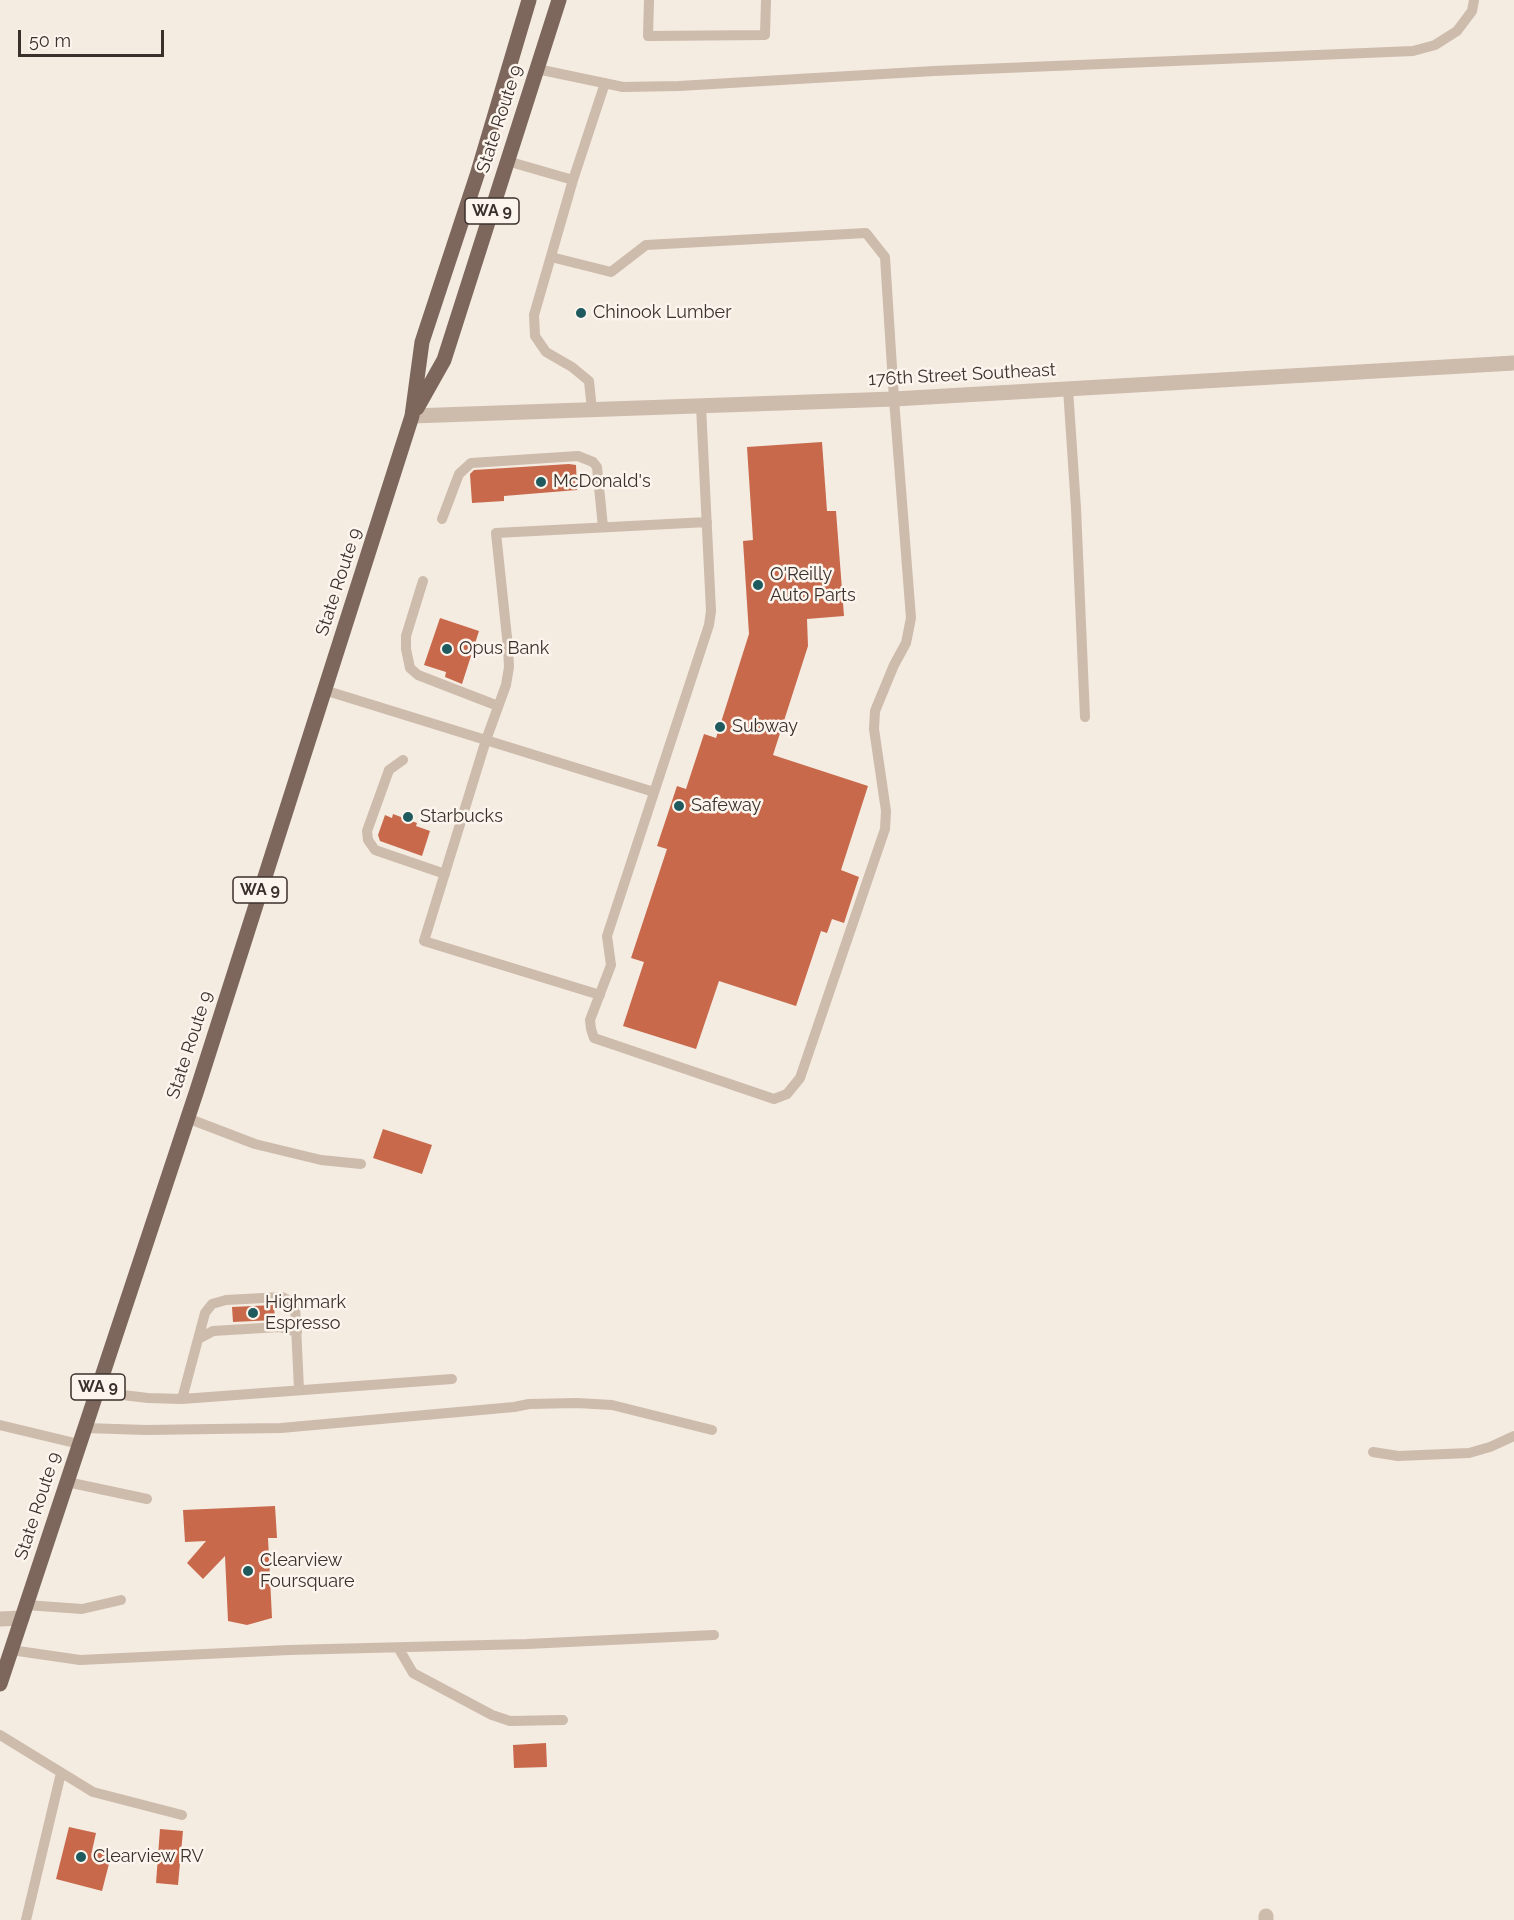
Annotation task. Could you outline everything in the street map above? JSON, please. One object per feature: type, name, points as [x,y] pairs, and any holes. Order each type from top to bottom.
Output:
[{"type":"main road","name":"State Route 9","points":[[0,1684],[187,1119],[412,416],[422,342],[478,172],[529,0]]},
{"type":"main road","name":"State Route 9","points":[[412,416],[444,360],[559,0]]},
{"type":"street","name":"176th Street Southeast","points":[[412,416],[894,399],[1514,363]]},
{"type":"street","points":[[0,1619],[24,1612]]},
{"type":"lane","points":[[649,0],[648,36],[765,35],[766,0]]},
{"type":"lane","points":[[537,69],[623,87],[680,86],[898,72],[1413,51],[1435,45],[1457,32],[1472,11],[1474,0]]},
{"type":"lane","points":[[592,410],[590,381],[546,352],[535,336],[534,315],[573,180],[605,83]]},
{"type":"lane","points":[[507,161],[573,180]]},
{"type":"lane","points":[[551,257],[611,272],[646,245],[866,233],[885,257],[911,618],[906,643],[874,711],[874,729],[886,811],[885,829],[800,1078],[787,1094],[774,1099],[594,1038],[590,1020],[611,965],[607,936],[709,625],[711,611],[701,406]]},
{"type":"lane","points":[[1068,389],[1085,717]]},
{"type":"lane","points":[[442,519],[459,474],[471,462],[578,456],[593,462],[597,467],[603,527]]},
{"type":"lane","points":[[600,995],[424,942],[486,740],[506,685],[509,666],[496,533],[707,522]]},
{"type":"lane","points":[[423,581],[406,636],[410,668],[418,675],[498,706]]},
{"type":"lane","points":[[324,690],[654,792]]},
{"type":"lane","points":[[403,760],[389,770],[368,831],[368,840],[375,850],[445,874]]},
{"type":"lane","points":[[187,1119],[255,1144],[321,1160],[361,1164]]},
{"type":"lane","points":[[182,1399],[205,1313],[212,1304],[226,1300],[282,1297],[295,1304],[299,1390]]},
{"type":"lane","points":[[200,1338],[213,1331],[279,1328],[297,1332]]},
{"type":"lane","points":[[96,1392],[182,1399],[452,1379]]},
{"type":"lane","points":[[85,1428],[146,1430],[281,1428],[529,1404],[577,1403],[612,1405],[712,1430]]},
{"type":"lane","points":[[0,1425],[79,1444]]},
{"type":"lane","points":[[1372,1452],[1398,1456],[1469,1453],[1490,1447],[1514,1436]]},
{"type":"lane","points":[[67,1482],[147,1499]]},
{"type":"lane","points":[[24,1612],[82,1609],[121,1600]]},
{"type":"lane","points":[[11,1650],[80,1660],[714,1635]]},
{"type":"lane","points":[[399,1649],[413,1673],[492,1715],[510,1721],[563,1720]]},
{"type":"lane","points":[[0,1735],[93,1792],[182,1815]]},
{"type":"lane","points":[[26,1920],[61,1773]]},
{"type":"building","points":[[822,442],[827,511],[836,511],[844,616],[807,619],[808,646],[773,755],[868,786],[841,870],[859,877],[844,923],[832,919],[827,933],[821,931],[796,1006],[719,981],[696,1049],[623,1026],[644,962],[631,958],[667,849],[657,846],[677,786],[686,789],[704,734],[716,738],[749,634],[743,541],[753,540],[747,447]]},
{"type":"building","points":[[576,465],[577,490],[504,496],[504,501],[472,503],[470,474],[474,470]]},
{"type":"building","points":[[440,618],[479,631],[462,684],[445,677],[446,672],[424,665]]},
{"type":"building","points":[[393,814],[417,823],[416,826],[430,831],[422,856],[380,841],[378,835],[385,815],[392,818]]},
{"type":"building","points":[[383,1129],[432,1145],[422,1174],[373,1158]]},
{"type":"building","name":"Highmark Espresso","points":[[274,1305],[275,1320],[233,1322],[232,1307]]},
{"type":"building","name":"Clearview Foursquare","points":[[275,1506],[277,1538],[268,1538],[272,1618],[247,1625],[228,1621],[225,1556],[203,1579],[187,1563],[206,1541],[185,1542],[183,1510]]},
{"type":"building","points":[[546,1743],[547,1767],[514,1768],[513,1745]]},
{"type":"building","points":[[69,1827],[96,1833],[92,1851],[111,1856],[102,1891],[56,1879]]},
{"type":"building","points":[[160,1829],[183,1831],[178,1885],[156,1883]]},
{"type":"place","name":"Chinook Lumber","points":[[581,313]]},
{"type":"place","name":"McDonald's","points":[[541,482]]},
{"type":"place","name":"O'Reilly Auto Parts","points":[[758,585]]},
{"type":"place","name":"Opus Bank","points":[[447,649]]},
{"type":"place","name":"Subway","points":[[720,727]]},
{"type":"place","name":"Safeway","points":[[679,806]]},
{"type":"place","name":"Starbucks","points":[[408,817]]},
{"type":"place","name":"Highmark Espresso","points":[[253,1313]]},
{"type":"place","name":"Clearview Foursquare","points":[[248,1571]]},
{"type":"place","name":"Clearview RV","points":[[81,1857]]}]
